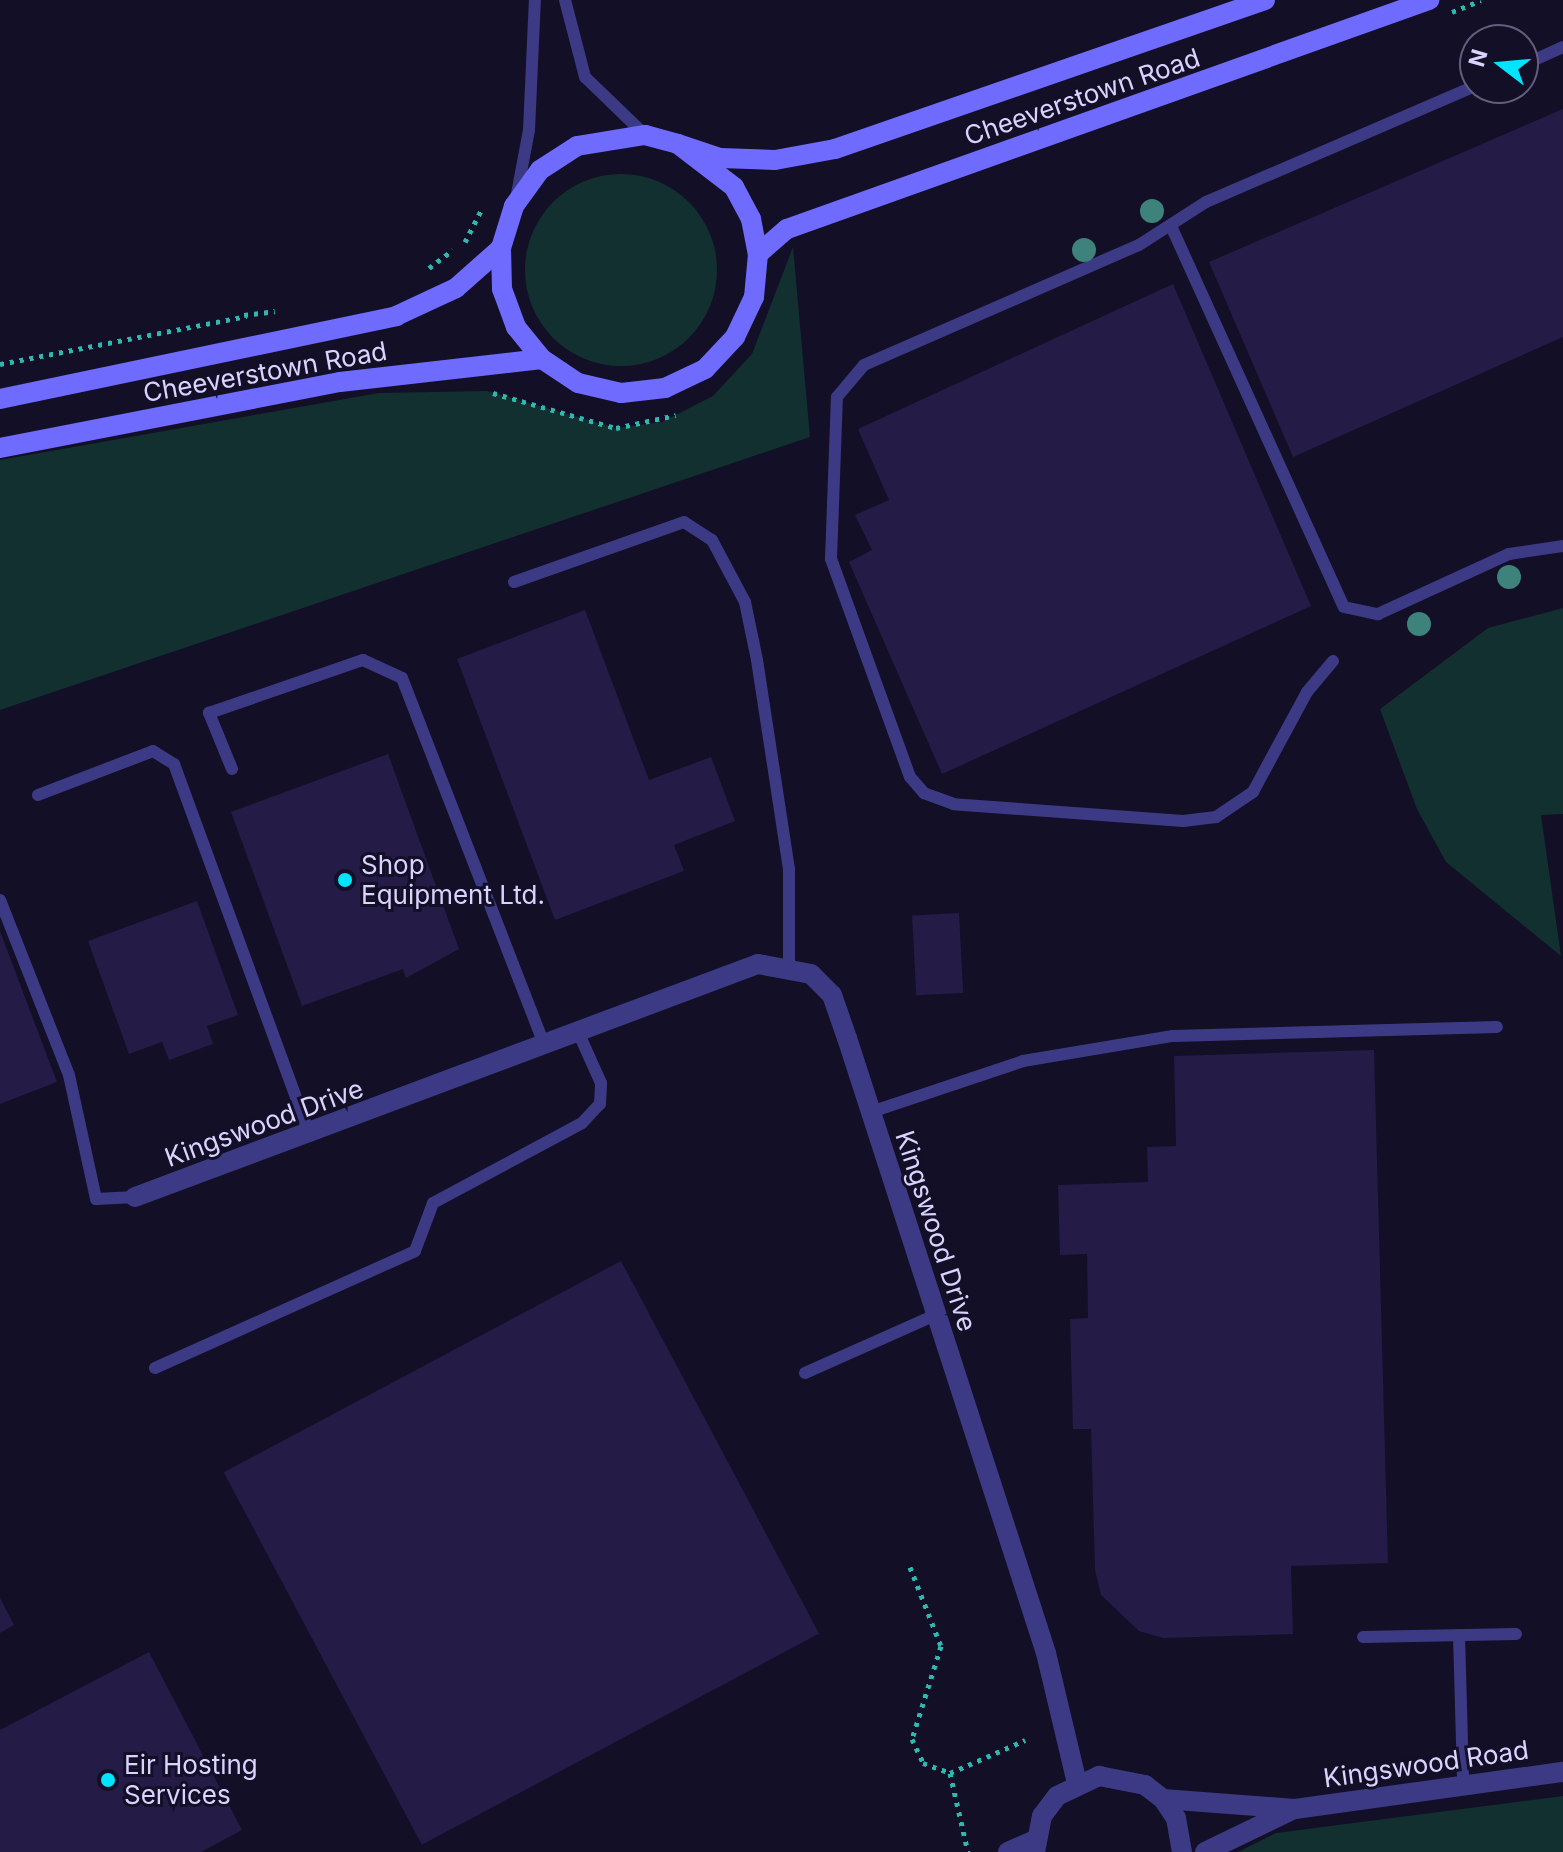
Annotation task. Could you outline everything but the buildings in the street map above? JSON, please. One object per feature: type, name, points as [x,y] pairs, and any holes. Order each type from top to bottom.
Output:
[{"type":"main road","name":"Cheeverstown Road","points":[[678,144],[734,187],[758,254],[754,297],[742,324],[705,369],[665,388],[621,393],[578,383],[542,359],[507,301],[501,248],[514,206],[540,170],[577,146],[645,135],[678,144],[720,158],[775,160],[835,149],[1265,0]]},
{"type":"main road","name":"Cheeverstown Road","points":[[758,254],[787,229],[1429,0]]},
{"type":"main road","name":"Cheeverstown Road","points":[[0,399],[396,316],[456,288],[501,248]]},
{"type":"main road","name":"Cheeverstown Road","points":[[0,448],[340,382],[542,359]]},
{"type":"street","name":"Kingswood Drive","points":[[135,1197],[310,1136],[758,964],[789,965],[832,995],[1046,1653],[1077,1783]]},
{"type":"street","name":"Kingswood Road","points":[[1163,1799],[1295,1809],[1463,1781],[1563,1772]]},
{"type":"street","points":[[1008,1852],[1035,1846],[1057,1796],[1077,1783],[1122,1777],[1163,1799],[1176,1818],[1182,1852]]},
{"type":"street","name":"Kingswood Road","points":[[1205,1852],[1295,1809]]},
{"type":"lane","points":[[514,206],[529,130],[535,0]]},
{"type":"lane","points":[[565,0],[585,77],[645,135]]},
{"type":"lane","points":[[1539,58],[1563,47]]},
{"type":"lane","points":[[1333,661],[1307,692],[1253,792],[1216,817],[1183,821],[954,804],[924,793],[910,777],[831,559],[840,386],[864,365],[1171,226],[1206,202],[1459,93]]},
{"type":"lane","points":[[1171,226],[1344,607],[1378,614],[1509,554],[1563,546]]},
{"type":"lane","points":[[514,582],[684,522],[712,540],[745,602],[763,689],[790,884],[789,965]]},
{"type":"lane","points":[[232,769],[209,713],[363,660],[402,678],[545,1047]]},
{"type":"lane","points":[[38,795],[153,751],[174,764],[310,1136]]},
{"type":"lane","points":[[0,900],[69,1075],[96,1199],[135,1197]]},
{"type":"lane","points":[[871,1112],[1023,1061],[1173,1036],[1497,1027]]},
{"type":"lane","points":[[155,1368],[415,1251],[433,1203],[582,1123],[600,1104],[601,1083],[579,1034]]},
{"type":"lane","points":[[805,1373],[935,1315]]},
{"type":"lane","points":[[1363,1637],[1516,1634]]},
{"type":"lane","points":[[1459,1635],[1463,1781]]},
{"type":"path","points":[[418,276],[465,242],[489,195]]},
{"type":"path","points":[[244,315],[287,309]]},
{"type":"path","points":[[910,1567],[941,1646],[912,1739],[923,1763],[950,1773],[1025,1740]]},
{"type":"path","points":[[950,1773],[968,1852]]},
{"type":"green space","points":[[621,174],[658,181],[689,202],[710,233],[717,270],[710,307],[689,338],[658,359],[621,366],[584,359],[553,338],[532,307],[525,270],[532,233],[553,202],[584,181]]},
{"type":"green space","points":[[793,247],[810,437],[0,710],[0,460],[379,393],[487,391],[616,428],[662,422],[713,396],[752,354]]},
{"type":"green space","points":[[1563,608],[1563,814],[1541,815],[1561,956],[1446,862],[1417,809],[1380,709],[1488,628]]},
{"type":"green space","points":[[1563,1796],[1563,1852],[1238,1852],[1276,1833]]},
{"type":"place","name":"Shop Equipment Ltd.","points":[[345,880]]},
{"type":"place","name":"Eir Hosting Services","points":[[108,1780]]}]
